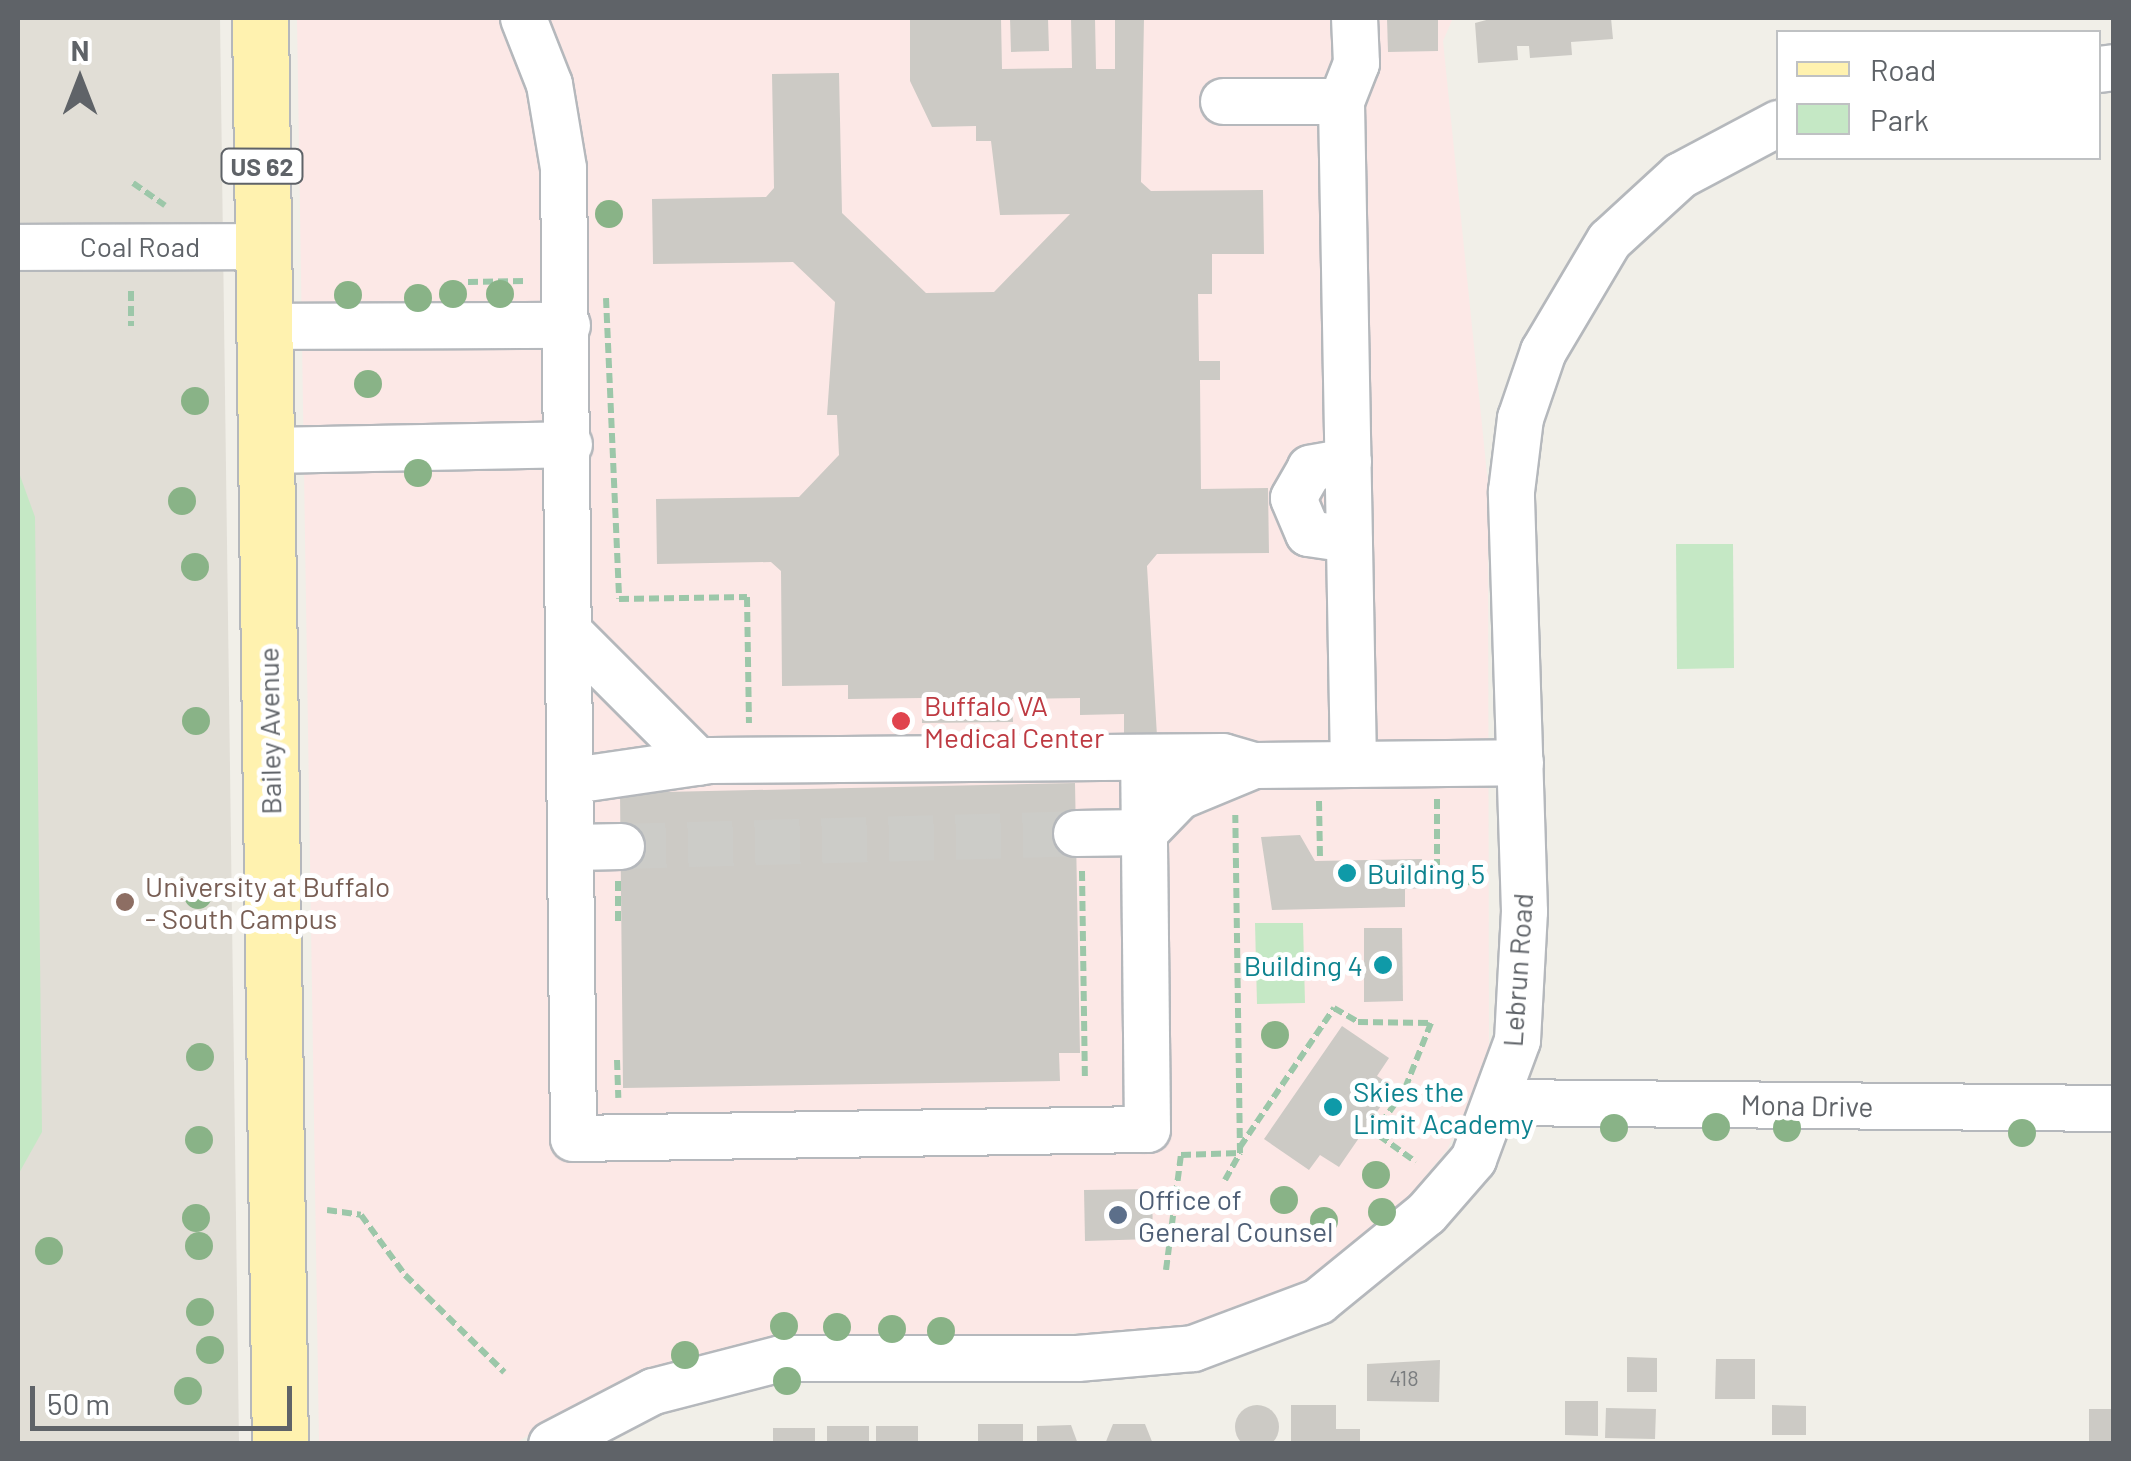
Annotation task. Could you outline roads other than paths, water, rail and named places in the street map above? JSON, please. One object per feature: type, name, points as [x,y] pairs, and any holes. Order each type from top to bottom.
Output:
[{"type":"main road","name":"Bailey Avenue","points":[[260,18],[280,1444]]},
{"type":"street","points":[[523,18],[560,130],[569,444],[573,1138],[1147,1130],[1143,757]]},
{"type":"street","points":[[1353,764],[1341,101],[1356,63],[1354,18]]},
{"type":"street","points":[[1223,102],[1341,101]]},
{"type":"street","name":"Lebrun Road","points":[[551,1444],[653,1391],[780,1358],[1146,1355],[1264,1327],[1368,1268],[1473,1159],[1501,1102],[1521,976],[1520,762],[1511,491],[1520,418],[1542,351],[1632,215],[1720,150],[1776,125]]},
{"type":"street","name":"Coal Road","points":[[18,246],[263,246]]},
{"type":"street","points":[[264,326],[567,324]]},
{"type":"street","points":[[265,450],[569,444]]},
{"type":"street","points":[[568,631],[699,762]]},
{"type":"street","points":[[573,780],[699,762],[1143,757],[1244,783]]},
{"type":"street","points":[[1079,842],[1144,832],[1180,796],[1244,783],[1353,764],[1520,762]]},
{"type":"street","points":[[574,847],[619,855]]},
{"type":"street","name":"Mona Drive","points":[[1501,1102],[2114,1108]]},
{"type":"tunnel","points":[[621,846],[1076,833]]},
{"type":"place","name":"Buffalo VA Medical Center","points":[[901,721]]},
{"type":"place","name":"Building 5","points":[[1347,873]]},
{"type":"place","name":"University at Buffalo - South Campus","points":[[125,902]]},
{"type":"place","name":"Building 4","points":[[1383,965]]},
{"type":"place","name":"Skies the Limit Academy","points":[[1333,1107]]},
{"type":"place","name":"Office of General Counsel","points":[[1118,1215]]}]
